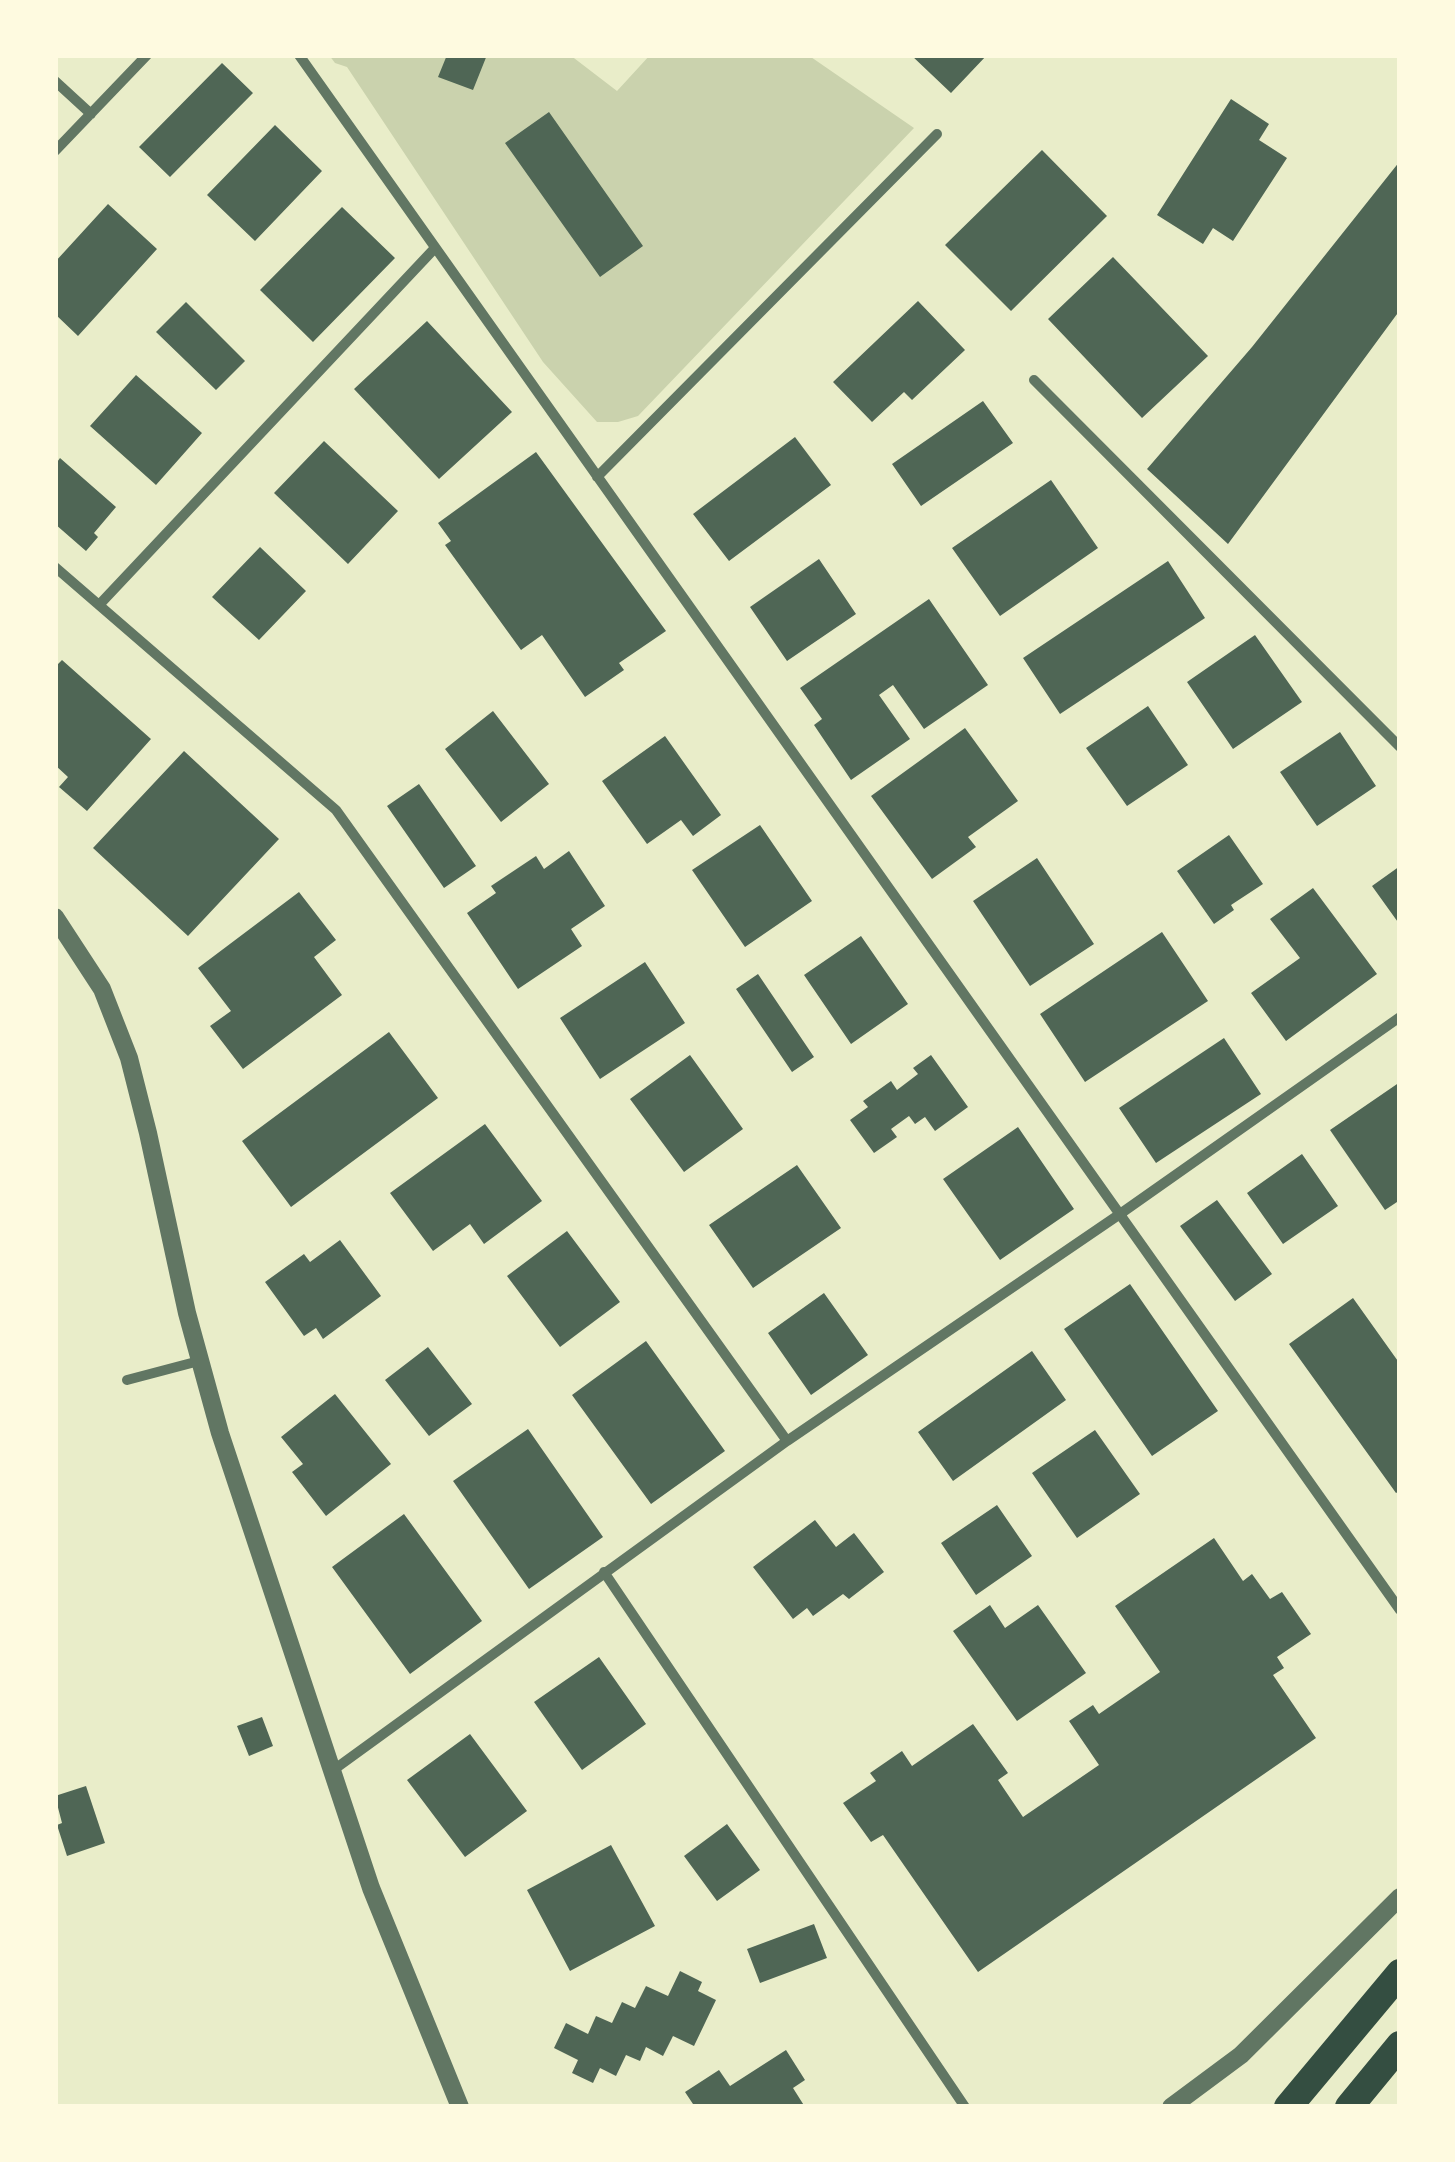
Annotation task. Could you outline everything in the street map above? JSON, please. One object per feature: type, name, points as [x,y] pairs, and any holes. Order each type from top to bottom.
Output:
[{"type":"highway","points":[[1288,2107],[1400,1972]]},
{"type":"highway","points":[[1349,2107],[1400,2045]]},
{"type":"street","points":[[55,151],[147,55]]},
{"type":"street","points":[[298,55],[1400,1610]]},
{"type":"street","points":[[55,81],[91,114]]},
{"type":"street","points":[[597,477],[937,134]]},
{"type":"street","points":[[99,605],[435,248]]},
{"type":"street","points":[[1034,380],[1400,747]]},
{"type":"street","points":[[55,567],[336,810],[788,1441]]},
{"type":"street","points":[[55,917],[102,989],[129,1058],[199,1361],[226,1452],[385,1925],[460,2107]]},
{"type":"street","points":[[331,1772],[788,1441],[1400,1017]]},
{"type":"street","points":[[127,1380],[199,1361]]},
{"type":"street","points":[[604,1572],[965,2107]]},
{"type":"street","points":[[1170,2107],[1241,2055],[1400,1898]]},
{"type":"green space","points":[[329,55],[570,55],[617,91],[650,55],[808,55],[914,128],[638,416],[618,422],[597,422],[543,362],[347,67],[335,63]]},
{"type":"building","points":[[447,55],[487,55],[473,90],[438,77]]},
{"type":"building","points":[[911,55],[987,55],[951,93]]},
{"type":"building","points":[[222,63],[253,93],[170,177],[139,147]]},
{"type":"building","points":[[1231,99],[1269,124],[1259,140],[1287,158],[1233,241],[1213,228],[1203,244],[1157,215]]},
{"type":"building","points":[[549,112],[643,246],[600,277],[505,143]]},
{"type":"building","points":[[275,125],[322,171],[255,241],[207,195]]},
{"type":"building","points":[[1042,150],[1107,216],[1011,311],[945,245]]},
{"type":"building","points":[[1400,161],[1400,310],[1228,544],[1147,469],[1252,347]]},
{"type":"building","points":[[108,204],[157,249],[78,336],[55,314],[55,262]]},
{"type":"building","points":[[342,207],[395,258],[313,342],[260,290]]},
{"type":"building","points":[[1113,257],[1208,356],[1142,418],[1048,319]]},
{"type":"building","points":[[918,301],[965,350],[912,400],[904,392],[872,422],[833,382]]},
{"type":"building","points":[[186,302],[245,361],[216,390],[156,332]]},
{"type":"building","points":[[427,321],[512,412],[439,479],[354,389]]},
{"type":"building","points":[[136,375],[202,433],[156,485],[90,426]]},
{"type":"building","points":[[983,401],[1013,443],[921,506],[892,464]]},
{"type":"building","points":[[795,437],[831,485],[729,561],[693,514]]},
{"type":"building","points":[[324,441],[398,511],[348,564],[274,493]]},
{"type":"building","points":[[536,452],[666,631],[619,663],[624,670],[585,697],[542,635],[521,650],[445,545],[451,541],[438,523]]},
{"type":"building","points":[[60,458],[116,507],[94,533],[98,537],[86,551],[55,524],[55,465]]},
{"type":"building","points":[[1051,480],[1098,548],[1000,616],[952,548]]},
{"type":"building","points":[[260,547],[306,591],[259,640],[212,597]]},
{"type":"building","points":[[819,559],[856,614],[787,661],[750,607]]},
{"type":"building","points":[[1168,561],[1205,618],[1060,714],[1023,658]]},
{"type":"building","points":[[929,599],[988,685],[924,729],[893,685],[879,695],[910,739],[851,780],[814,725],[822,719],[800,688]]},
{"type":"building","points":[[1255,635],[1302,702],[1233,749],[1187,682]]},
{"type":"building","points":[[62,660],[151,739],[87,811],[59,787],[68,777],[55,765],[55,667]]},
{"type":"building","points":[[1148,706],[1188,765],[1127,806],[1086,748]]},
{"type":"building","points":[[493,711],[549,784],[501,822],[445,749]]},
{"type":"building","points":[[965,728],[1018,801],[968,837],[976,847],[932,879],[871,796]]},
{"type":"building","points":[[1340,732],[1376,786],[1317,826],[1280,772]]},
{"type":"building","points":[[665,736],[721,815],[693,836],[681,820],[647,844],[602,781]]},
{"type":"building","points":[[184,751],[279,839],[188,936],[93,848]]},
{"type":"building","points":[[419,784],[476,866],[444,888],[387,806]]},
{"type":"building","points":[[760,825],[812,901],[745,947],[692,870]]},
{"type":"building","points":[[1229,835],[1263,884],[1231,905],[1234,910],[1214,924],[1177,871]]},
{"type":"building","points":[[569,851],[605,906],[571,929],[582,946],[518,989],[467,913],[496,893],[491,886],[536,856],[544,869]]},
{"type":"building","points":[[1037,858],[1094,944],[1030,986],[973,901]]},
{"type":"building","points":[[1400,866],[1400,925],[1372,886]]},
{"type":"building","points":[[1313,888],[1377,974],[1286,1041],[1251,993],[1300,958],[1270,919]]},
{"type":"building","points":[[299,892],[336,940],[314,957],[342,995],[243,1069],[210,1026],[231,1011],[198,968]]},
{"type":"building","points":[[1162,932],[1208,1001],[1085,1082],[1040,1014]]},
{"type":"building","points":[[861,936],[908,1004],[851,1044],[804,975]]},
{"type":"building","points":[[645,962],[685,1023],[600,1079],[560,1018]]},
{"type":"building","points":[[758,974],[814,1057],[792,1072],[736,989]]},
{"type":"building","points":[[389,1032],[438,1098],[291,1207],[242,1141]]},
{"type":"building","points":[[1224,1038],[1261,1094],[1156,1163],[1119,1108]]},
{"type":"building","points":[[690,1055],[743,1129],[684,1172],[630,1099]]},
{"type":"building","points":[[931,1055],[968,1107],[935,1131],[925,1117],[915,1124],[909,1116],[891,1129],[897,1137],[874,1153],[850,1120],[868,1107],[863,1101],[891,1081],[897,1090],[918,1074],[913,1068]]},
{"type":"building","points":[[1400,1082],[1400,1200],[1385,1210],[1330,1130]]},
{"type":"building","points":[[485,1124],[542,1201],[484,1244],[470,1224],[433,1251],[390,1193]]},
{"type":"building","points":[[1018,1127],[1074,1209],[1000,1260],[943,1179]]},
{"type":"building","points":[[1302,1154],[1338,1206],[1283,1244],[1247,1193]]},
{"type":"building","points":[[797,1165],[841,1228],[753,1288],[709,1225]]},
{"type":"building","points":[[1217,1200],[1272,1274],[1235,1301],[1180,1226]]},
{"type":"building","points":[[567,1231],[620,1302],[560,1347],[507,1276]]},
{"type":"building","points":[[340,1240],[381,1296],[323,1339],[316,1328],[304,1336],[265,1282],[304,1254],[310,1262]]},
{"type":"building","points":[[1130,1284],[1218,1411],[1152,1456],[1064,1329]]},
{"type":"building","points":[[824,1293],[868,1355],[811,1395],[768,1333]]},
{"type":"building","points":[[1353,1298],[1400,1364],[1400,1491],[1396,1493],[1289,1344]]},
{"type":"building","points":[[646,1341],[725,1451],[651,1504],[572,1395]]},
{"type":"building","points":[[428,1347],[472,1404],[429,1436],[385,1380]]},
{"type":"building","points":[[1032,1351],[1066,1400],[953,1481],[918,1432]]},
{"type":"building","points":[[335,1394],[391,1464],[326,1516],[292,1472],[303,1464],[281,1437]]},
{"type":"building","points":[[528,1429],[603,1537],[529,1589],[453,1481]]},
{"type":"building","points":[[1095,1430],[1140,1494],[1077,1538],[1032,1473]]},
{"type":"building","points":[[997,1505],[1032,1556],[976,1595],[941,1543]]},
{"type":"building","points":[[404,1514],[482,1621],[410,1674],[332,1567]]},
{"type":"building","points":[[815,1520],[836,1547],[854,1533],[884,1572],[849,1599],[843,1594],[813,1616],[807,1608],[793,1619],[753,1567]]},
{"type":"building","points":[[1214,1538],[1243,1581],[1252,1574],[1270,1599],[1282,1592],[1311,1634],[1277,1657],[1284,1668],[1273,1675],[1316,1738],[978,1972],[883,1835],[871,1842],[843,1803],[876,1781],[870,1773],[902,1751],[912,1766],[973,1724],[1008,1773],[998,1780],[1023,1817],[1099,1765],[1069,1721],[1093,1705],[1099,1714],[1160,1672],[1115,1606]]},
{"type":"building","points":[[990,1605],[1005,1628],[1038,1605],[1086,1673],[1017,1721],[953,1631]]},
{"type":"building","points":[[599,1657],[646,1724],[582,1770],[534,1702]]},
{"type":"building","points":[[262,1717],[273,1746],[249,1756],[237,1726]]},
{"type":"building","points":[[470,1734],[527,1811],[465,1857],[407,1780]]},
{"type":"building","points":[[86,1786],[105,1843],[67,1856],[57,1825],[62,1823],[55,1796]]},
{"type":"building","points":[[727,1824],[760,1870],[717,1901],[684,1856]]},
{"type":"building","points":[[611,1845],[655,1926],[570,1971],[527,1890]]},
{"type":"building","points":[[814,1924],[827,1958],[760,1983],[747,1949]]},
{"type":"building","points":[[680,1971],[702,1982],[698,1991],[716,2000],[694,2046],[673,2036],[663,2056],[646,2047],[640,2061],[626,2055],[616,2076],[600,2068],[593,2083],[572,2073],[578,2060],[554,2048],[566,2023],[588,2034],[596,2016],[612,2023],[622,2002],[635,2008],[646,1986],[668,1996]]},
{"type":"building","points":[[786,2050],[805,2080],[793,2088],[805,2107],[695,2107],[685,2092],[719,2070],[730,2086]]}]
